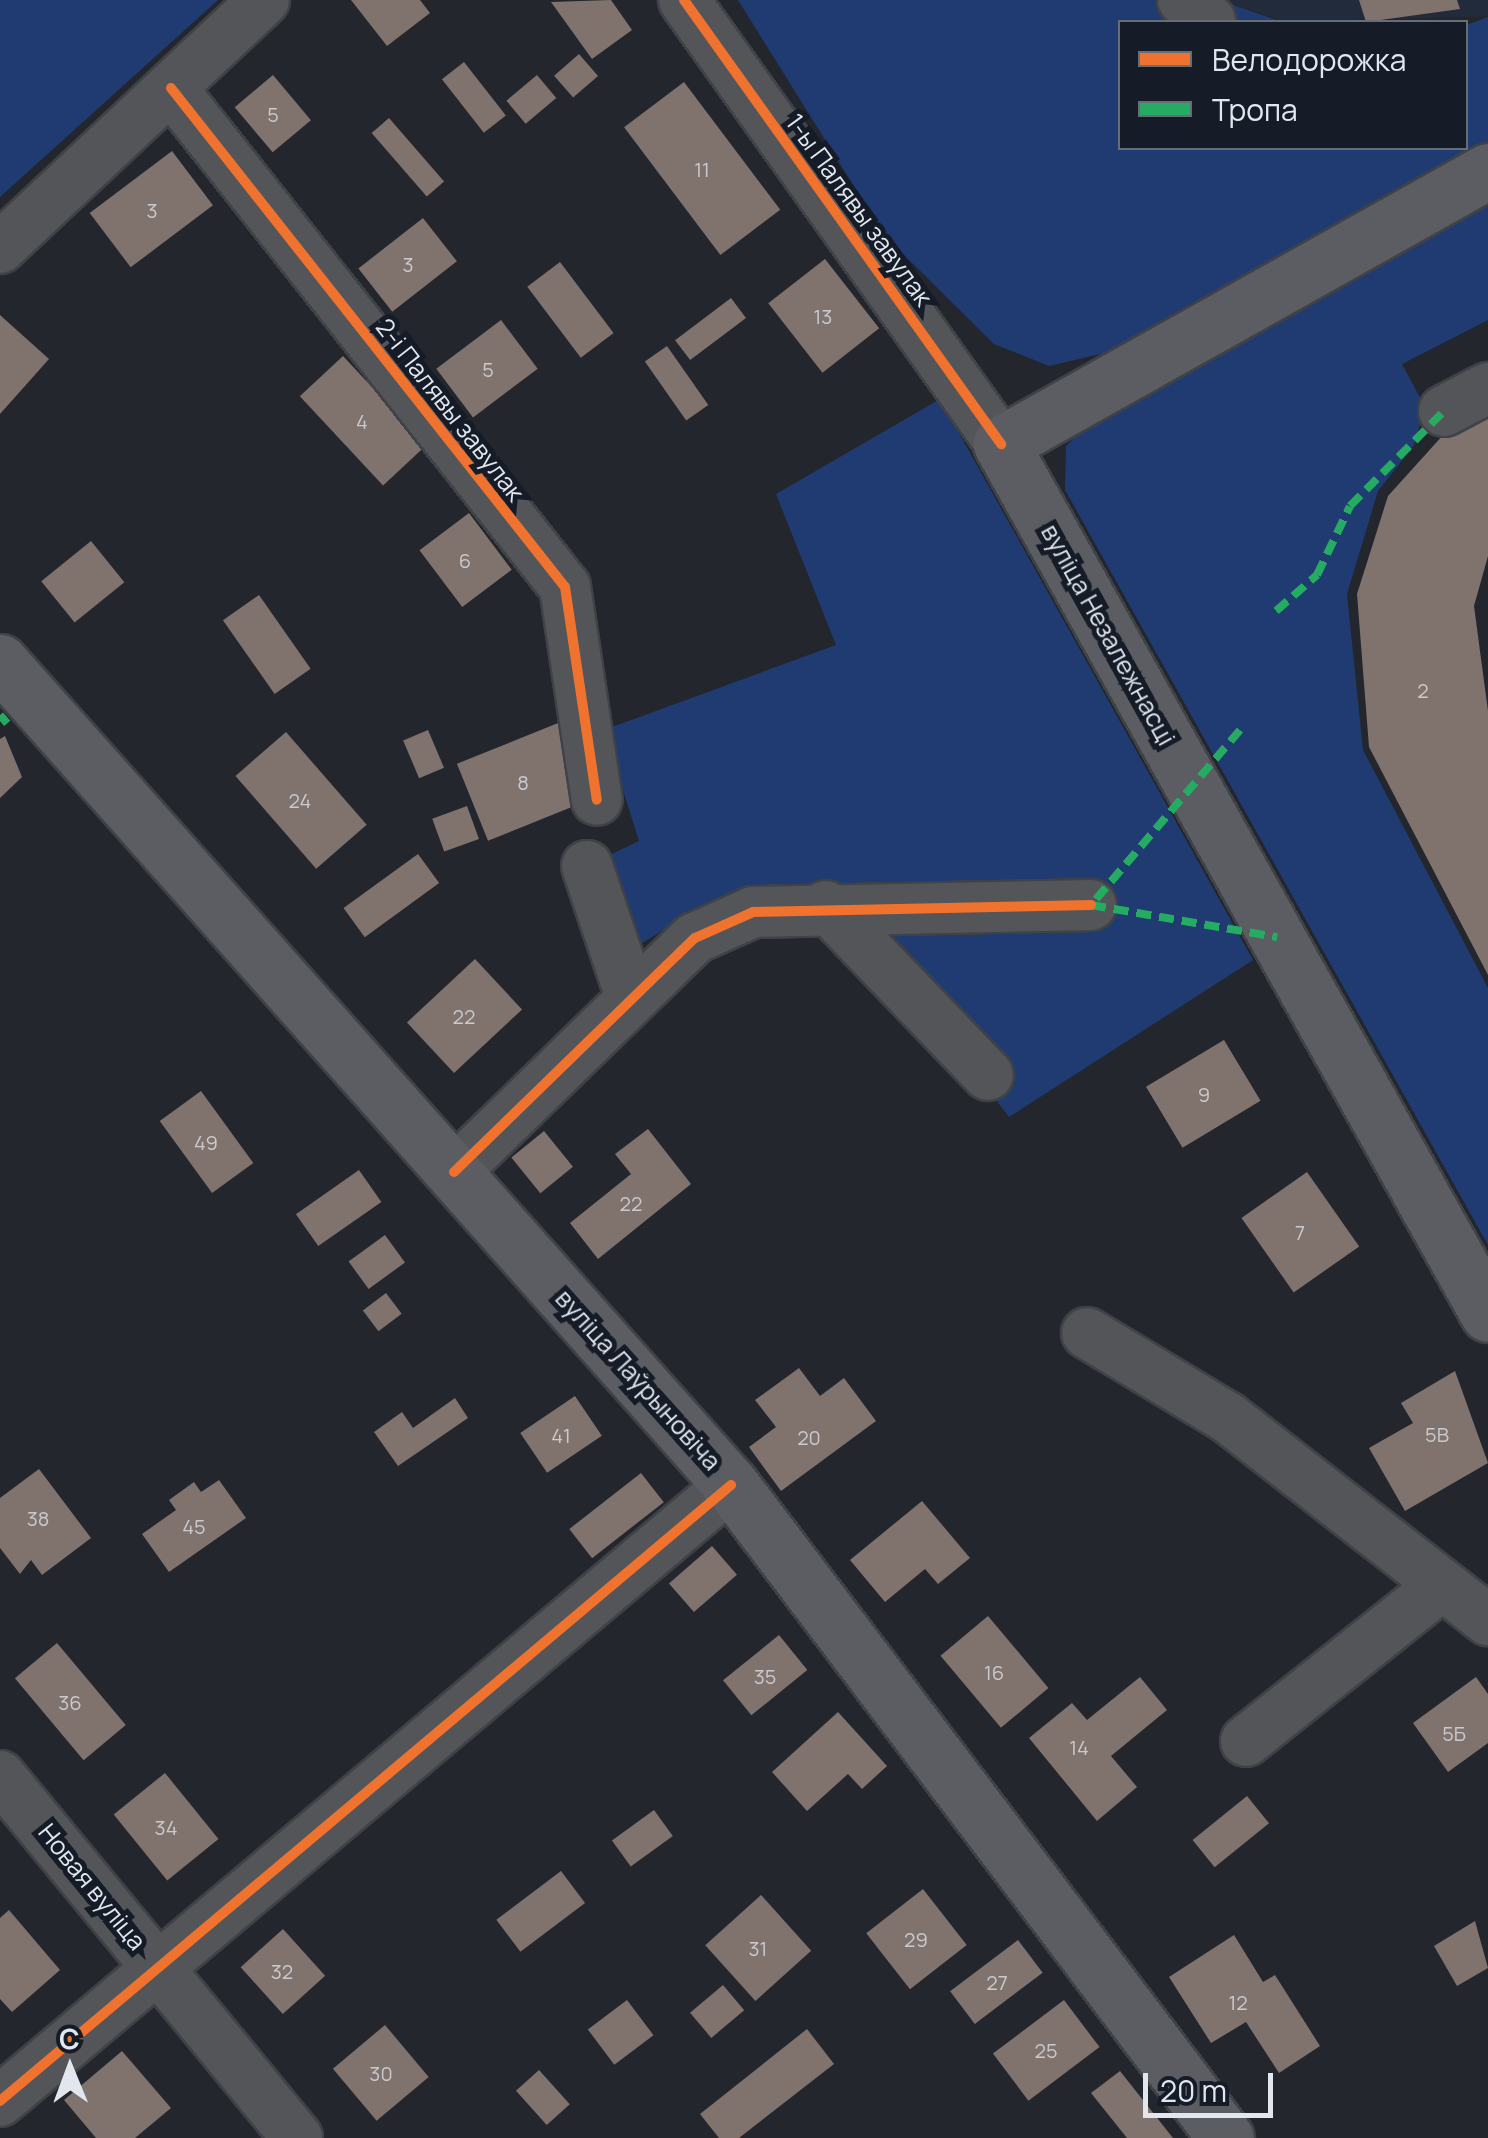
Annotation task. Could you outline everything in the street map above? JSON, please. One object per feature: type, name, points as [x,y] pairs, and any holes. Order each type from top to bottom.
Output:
[{"type":"main road","points":[[1001,444],[1488,171]]},
{"type":"main road","name":"вуліца Незалежнасці","points":[[1001,444],[1488,1314]]},
{"type":"main road","name":"вуліца Лаўрыновіча","points":[[6,678],[731,1484],[1226,2138]]},
{"type":"street","points":[[0,248],[264,0]]},
{"type":"street","name":"1-ы Палявы завулак","points":[[684,0],[1001,444]]},
{"type":"street","name":"2-і Палявы завулак","points":[[171,88],[565,587],[597,800]]},
{"type":"street","points":[[1444,411],[1488,388]]},
{"type":"street","points":[[588,866],[630,994]]},
{"type":"street","points":[[454,1172],[630,994],[695,938],[753,912],[826,906],[1091,905]]},
{"type":"street","points":[[826,906],[988,1075]]},
{"type":"street","points":[[1087,1333],[1227,1417],[1488,1620]]},
{"type":"street","points":[[0,2102],[162,1973],[731,1484]]},
{"type":"street","points":[[1246,1742],[1441,1586]]},
{"type":"street","name":"Новая вуліца","points":[[0,1776],[297,2138]]},
{"type":"shaded area","points":[[0,0],[218,0],[0,197]]},
{"type":"shaded area","points":[[738,0],[1219,0],[1276,20],[1118,20],[1118,150],[1468,150],[1468,24],[1488,17],[1488,142],[1113,351],[1049,366],[994,344],[885,236]]},
{"type":"shaded area","points":[[1219,0],[1488,0],[1488,16],[1280,20]]},
{"type":"shaded area","points":[[1488,204],[1488,320],[1402,364],[1425,407],[1414,445],[1378,491],[1347,594],[1363,750],[1488,988],[1488,1245],[1065,490],[1066,446],[1079,433]]},
{"type":"shaded area","points":[[940,399],[1253,960],[1009,1117],[836,890],[686,916],[631,950],[599,860],[639,841],[604,730],[836,645],[776,494]]},
{"type":"building","points":[[351,0],[420,0],[430,13],[387,46]]},
{"type":"building","points":[[611,0],[632,30],[592,59],[551,2]]},
{"type":"building","points":[[1359,0],[1457,0],[1460,9],[1380,20],[1365,20]]},
{"type":"building","points":[[579,54],[598,76],[573,98],[554,76]]},
{"type":"building","points":[[464,62],[506,116],[484,133],[442,79]]},
{"type":"building","points":[[273,75],[311,120],[273,152],[235,107]]},
{"type":"building","points":[[537,75],[556,98],[526,124],[506,101]]},
{"type":"building","points":[[684,82],[780,210],[720,255],[624,127]]},
{"type":"building","points":[[389,118],[444,181],[427,196],[372,133]]},
{"type":"building","points":[[172,151],[213,205],[131,267],[90,213]]},
{"type":"building","points":[[423,218],[457,261],[392,312],[358,268]]},
{"type":"building","points":[[825,259],[879,328],[822,373],[768,303]]},
{"type":"building","points":[[560,262],[614,333],[581,358],[527,287]]},
{"type":"building","points":[[731,298],[746,318],[690,360],[675,340]]},
{"type":"building","points":[[0,315],[49,359],[0,414]]},
{"type":"building","points":[[501,320],[538,369],[473,417],[436,369]]},
{"type":"building","points":[[667,346],[708,405],[686,420],[645,361]]},
{"type":"building","points":[[343,356],[426,445],[383,485],[300,396]]},
{"type":"building","points":[[1488,412],[1488,556],[1474,606],[1488,711],[1488,975],[1369,747],[1357,594],[1388,496],[1444,434]]},
{"type":"building","points":[[469,513],[512,570],[462,607],[419,550]]},
{"type":"building","points":[[91,541],[124,582],[75,622],[41,581]]},
{"type":"building","points":[[259,595],[311,669],[275,694],[223,620]]},
{"type":"building","points":[[558,723],[589,800],[488,841],[457,764]]},
{"type":"building","points":[[428,730],[444,768],[419,778],[403,741]]},
{"type":"building","points":[[286,732],[367,825],[316,869],[235,776]]},
{"type":"building","points":[[5,736],[22,777],[0,798],[0,739]]},
{"type":"building","points":[[467,806],[479,839],[444,852],[432,819]]},
{"type":"building","points":[[418,854],[439,883],[365,937],[344,908]]},
{"type":"building","points":[[475,959],[522,1009],[454,1073],[407,1022]]},
{"type":"building","points":[[1224,1040],[1261,1101],[1183,1148],[1146,1087]]},
{"type":"building","points":[[201,1091],[253,1163],[212,1193],[160,1121]]},
{"type":"building","points":[[648,1129],[691,1184],[598,1259],[570,1223],[631,1174],[615,1154]]},
{"type":"building","points":[[544,1131],[573,1167],[540,1193],[511,1157]]},
{"type":"building","points":[[359,1170],[381,1202],[318,1246],[296,1214]]},
{"type":"building","points":[[1307,1172],[1359,1247],[1294,1292],[1241,1218]]},
{"type":"building","points":[[385,1235],[405,1263],[369,1289],[349,1261]]},
{"type":"building","points":[[386,1293],[402,1314],[378,1331],[363,1310]]},
{"type":"building","points":[[799,1368],[820,1396],[844,1378],[876,1421],[781,1491],[749,1447],[776,1427],[755,1400]]},
{"type":"building","points":[[1455,1371],[1488,1463],[1405,1511],[1369,1448],[1413,1423],[1401,1403]]},
{"type":"building","points":[[575,1396],[602,1436],[547,1473],[520,1433]]},
{"type":"building","points":[[455,1398],[468,1418],[398,1466],[374,1432],[402,1412],[413,1428]]},
{"type":"building","points":[[39,1469],[91,1538],[42,1575],[31,1560],[20,1574],[0,1548],[0,1498]]},
{"type":"building","points":[[641,1473],[664,1502],[592,1558],[569,1529]]},
{"type":"building","points":[[219,1480],[246,1518],[169,1572],[142,1534],[176,1510],[169,1500],[194,1482],[201,1492]]},
{"type":"building","points":[[922,1501],[970,1558],[938,1584],[925,1569],[885,1602],[850,1560]]},
{"type":"building","points":[[712,1546],[737,1575],[694,1612],[669,1583]]},
{"type":"building","points":[[988,1616],[1048,1688],[1001,1728],[941,1656]]},
{"type":"building","points":[[779,1635],[807,1670],[751,1715],[723,1680]]},
{"type":"building","points":[[57,1643],[126,1725],[84,1760],[15,1678]]},
{"type":"building","points":[[1140,1677],[1167,1710],[1111,1756],[1137,1787],[1097,1821],[1029,1738],[1072,1703],[1087,1720]]},
{"type":"building","points":[[1476,1677],[1488,1694],[1488,1743],[1448,1772],[1413,1723]]},
{"type":"building","points":[[838,1712],[887,1766],[862,1789],[848,1774],[807,1811],[772,1772]]},
{"type":"building","points":[[165,1773],[218,1839],[167,1881],[114,1815]]},
{"type":"building","points":[[1247,1796],[1269,1823],[1215,1867],[1193,1840]]},
{"type":"building","points":[[654,1810],[673,1836],[631,1866],[612,1841]]},
{"type":"building","points":[[561,1871],[585,1903],[520,1952],[496,1920]]},
{"type":"building","points":[[923,1889],[967,1945],[910,1989],[866,1933]]},
{"type":"building","points":[[761,1895],[811,1951],[755,2001],[705,1945]]},
{"type":"building","points":[[9,1910],[60,1970],[12,2012],[0,1999],[0,1918]]},
{"type":"building","points":[[1475,1921],[1488,1968],[1457,1986],[1434,1946]]},
{"type":"building","points":[[283,1929],[325,1976],[283,2014],[241,1967]]},
{"type":"building","points":[[1234,1935],[1263,1982],[1275,1975],[1320,2046],[1279,2073],[1246,2022],[1211,2043],[1169,1977]]},
{"type":"building","points":[[1018,1940],[1043,1973],[975,2024],[950,1991]]},
{"type":"building","points":[[723,1985],[744,2010],[711,2038],[690,2013]]},
{"type":"building","points":[[627,2000],[653,2035],[614,2065],[588,2029]]},
{"type":"building","points":[[1064,2000],[1100,2047],[1028,2101],[993,2054]]},
{"type":"building","points":[[385,2025],[429,2077],[377,2121],[333,2069]]},
{"type":"building","points":[[807,2029],[834,2064],[739,2138],[719,2138],[700,2114]]},
{"type":"building","points":[[122,2051],[171,2108],[135,2138],[96,2138],[64,2100]]},
{"type":"building","points":[[539,2070],[570,2104],[547,2125],[516,2091]]},
{"type":"building","points":[[1120,2071],[1173,2138],[1127,2138],[1091,2093]]},
{"type":"marked path","points":[[1276,611],[1317,575],[1350,506],[1444,411]]},
{"type":"marked path","points":[[0,715],[7,723]]},
{"type":"marked path","points":[[1240,730],[1091,905],[1277,937]]},
{"type":"cycle path","points":[[684,0],[1001,444]]},
{"type":"cycle path","points":[[171,88],[565,587],[597,800]]},
{"type":"cycle path","points":[[454,1172],[695,938],[753,912],[1091,905]]},
{"type":"cycle path","points":[[0,2101],[731,1485]]}]
